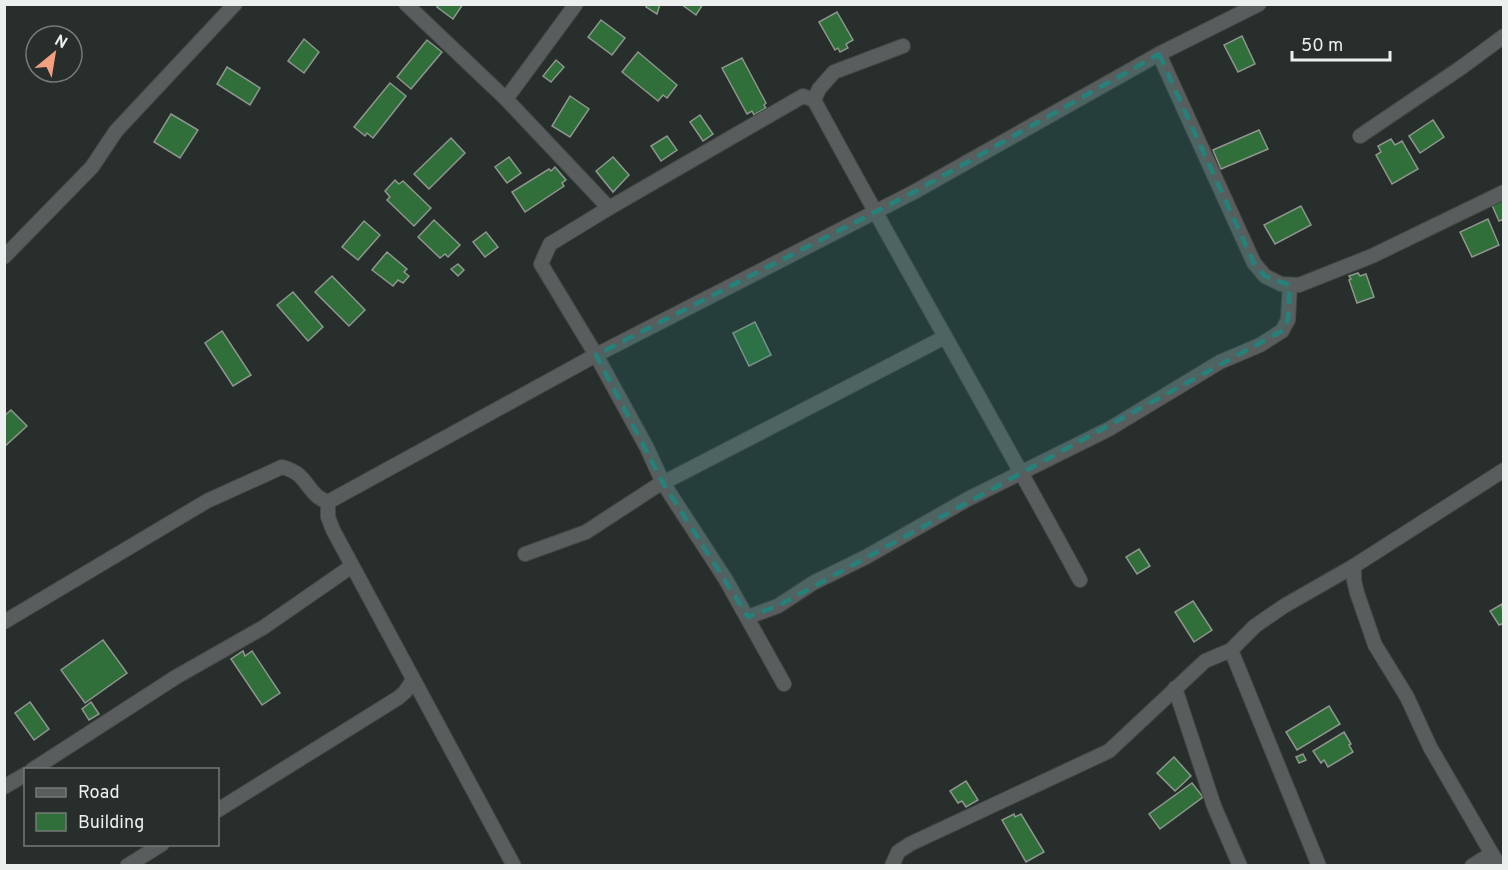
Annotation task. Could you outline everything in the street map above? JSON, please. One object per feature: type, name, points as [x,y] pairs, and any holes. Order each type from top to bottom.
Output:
[{"type":"street","points":[[4,257],[92,167],[116,131],[235,4]]},
{"type":"street","points":[[406,4],[506,99],[609,208]]},
{"type":"street","points":[[506,99],[576,4]]},
{"type":"street","points":[[4,622],[207,501],[282,467],[299,474],[312,493],[328,502],[597,355],[934,181],[1159,54],[1259,4]]},
{"type":"street","points":[[1360,136],[1462,67],[1503,36]]},
{"type":"street","points":[[814,100],[819,89],[834,72],[903,46]]},
{"type":"street","points":[[1159,54],[1254,263],[1266,276],[1281,285],[1299,285],[1372,256],[1503,192]]},
{"type":"street","points":[[784,684],[748,617],[663,483],[647,448],[597,355],[541,264],[550,244],[803,96],[814,100],[874,212],[1080,580]]},
{"type":"street","points":[[748,617],[778,606],[813,583],[866,557],[968,499],[1109,429],[1220,362],[1260,345],[1282,331],[1288,320],[1290,285]]},
{"type":"street","points":[[525,554],[586,532],[663,483],[945,337]]},
{"type":"street","points":[[892,866],[898,852],[910,844],[1109,751],[1206,661],[1231,650],[1255,626],[1284,606],[1354,566],[1503,470]]},
{"type":"street","points":[[328,502],[328,517],[352,566],[514,866]]},
{"type":"street","points":[[35,768],[176,677],[264,627],[352,566]]},
{"type":"street","points":[[1354,566],[1357,593],[1375,645],[1407,697],[1430,747],[1495,860],[1472,866]]},
{"type":"street","points":[[1231,650],[1318,866]]},
{"type":"street","points":[[219,809],[398,698],[413,680]]},
{"type":"street","points":[[1175,688],[1214,806],[1239,866]]},
{"type":"street","points":[[4,787],[24,775]]},
{"type":"street","points":[[127,866],[159,846]]},
{"type":"highlighted area","points":[[1159,54],[1254,263],[1265,276],[1290,285],[1288,320],[1282,331],[778,606],[748,617],[663,483],[596,355],[914,192]]},
{"type":"building","points":[[439,4],[463,4],[453,19],[437,7]]},
{"type":"building","points":[[647,4],[660,4],[657,14],[646,7]]},
{"type":"building","points":[[681,4],[703,4],[696,15]]},
{"type":"building","points":[[837,12],[853,40],[846,44],[848,48],[840,52],[838,48],[835,50],[819,22]]},
{"type":"building","points":[[601,20],[625,38],[612,55],[588,37]]},
{"type":"building","points":[[1242,36],[1255,64],[1238,72],[1224,45]]},
{"type":"building","points":[[304,39],[319,52],[304,73],[288,61]]},
{"type":"building","points":[[427,40],[442,52],[411,89],[397,77]]},
{"type":"building","points":[[638,52],[677,85],[667,98],[663,95],[658,101],[622,72]]},
{"type":"building","points":[[742,58],[766,103],[764,105],[766,108],[754,115],[752,111],[747,114],[722,68]]},
{"type":"building","points":[[556,60],[564,67],[551,82],[543,76]]},
{"type":"building","points":[[227,67],[260,88],[250,105],[217,84]]},
{"type":"building","points":[[390,83],[406,96],[373,138],[367,133],[365,136],[354,127]]},
{"type":"building","points":[[570,96],[589,109],[570,137],[552,126]]},
{"type":"building","points":[[171,114],[198,130],[180,158],[154,142]]},
{"type":"building","points":[[700,115],[713,134],[703,141],[690,122]]},
{"type":"building","points":[[1433,120],[1444,137],[1420,153],[1409,136]]},
{"type":"building","points":[[1259,130],[1268,149],[1221,169],[1213,150]]},
{"type":"building","points":[[667,136],[677,150],[661,161],[651,146]]},
{"type":"building","points":[[451,138],[465,153],[429,189],[414,174]]},
{"type":"building","points":[[1391,139],[1395,145],[1402,141],[1418,169],[1392,184],[1376,155],[1381,152],[1378,146]]},
{"type":"building","points":[[509,157],[521,173],[507,183],[495,167]]},
{"type":"building","points":[[613,157],[629,175],[613,192],[596,171]]},
{"type":"building","points":[[555,167],[566,180],[562,183],[564,186],[525,212],[512,192]]},
{"type":"building","points":[[395,180],[399,184],[403,181],[431,208],[414,226],[387,200],[390,197],[385,191]]},
{"type":"building","points":[[1503,198],[1504,219],[1499,221],[1491,203]]},
{"type":"building","points":[[1301,206],[1311,225],[1275,244],[1264,225]]},
{"type":"building","points":[[1488,219],[1499,245],[1472,257],[1460,232]]},
{"type":"building","points":[[434,220],[460,245],[448,257],[445,254],[440,258],[418,237]]},
{"type":"building","points":[[364,221],[380,235],[358,260],[342,247]]},
{"type":"building","points":[[486,232],[498,247],[485,257],[473,242]]},
{"type":"building","points":[[387,252],[407,269],[404,272],[409,276],[403,283],[398,280],[393,286],[372,270]]},
{"type":"building","points":[[458,264],[464,270],[458,276],[451,269]]},
{"type":"building","points":[[1358,273],[1360,276],[1366,274],[1374,297],[1357,303],[1349,276]]},
{"type":"building","points":[[332,276],[365,310],[349,326],[315,292]]},
{"type":"building","points":[[293,292],[323,327],[308,341],[277,305]]},
{"type":"building","points":[[755,322],[771,355],[749,366],[733,333]]},
{"type":"building","points":[[222,331],[251,375],[233,386],[205,343]]},
{"type":"building","points":[[11,410],[27,426],[4,447],[4,416]]},
{"type":"building","points":[[1139,549],[1150,566],[1137,574],[1126,557]]},
{"type":"building","points":[[1193,601],[1212,630],[1194,642],[1175,612]]},
{"type":"building","points":[[1502,604],[1504,623],[1499,625],[1490,611]]},
{"type":"building","points":[[103,640],[127,673],[85,703],[61,670]]},
{"type":"building","points":[[243,651],[245,656],[252,651],[280,693],[262,705],[231,659]]},
{"type":"building","points":[[30,702],[49,729],[34,740],[15,713]]},
{"type":"building","points":[[91,702],[99,714],[89,720],[82,709]]},
{"type":"building","points":[[1329,706],[1340,724],[1297,750],[1286,732]]},
{"type":"building","points":[[1344,732],[1353,752],[1328,767],[1324,760],[1321,763],[1313,751]]},
{"type":"building","points":[[1303,754],[1306,760],[1299,763],[1296,757]]},
{"type":"building","points":[[1174,757],[1191,776],[1175,791],[1157,773]]},
{"type":"building","points":[[966,781],[978,800],[966,807],[962,801],[958,803],[950,791]]},
{"type":"building","points":[[1192,783],[1203,797],[1160,829],[1149,814]]},
{"type":"building","points":[[1014,814],[1015,817],[1021,814],[1044,852],[1026,862],[1002,820]]}]
